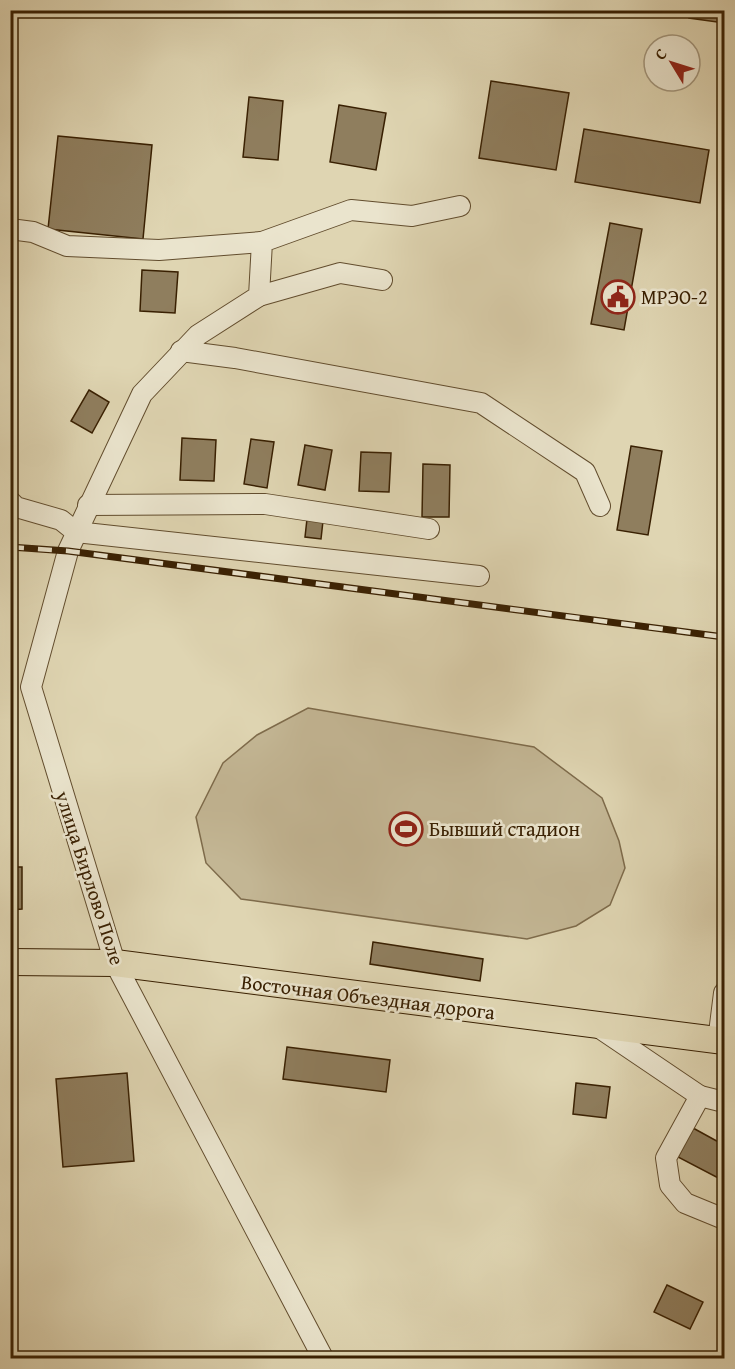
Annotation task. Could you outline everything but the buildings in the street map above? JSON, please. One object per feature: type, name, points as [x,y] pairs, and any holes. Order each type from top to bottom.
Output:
[{"type":"main road","name":"Восточная Объездная дорога","points":[[10,962],[115,963],[598,1027],[721,1041]]},
{"type":"street","points":[[10,229],[33,232],[67,246],[159,250],[262,242],[351,210],[412,216],[460,206]]},
{"type":"street","points":[[259,296],[262,242]]},
{"type":"street","name":"улица Бирлово Поле","points":[[323,1359],[115,963],[31,687],[68,551],[88,504],[142,394],[198,335],[259,296],[340,273],[382,280]]},
{"type":"street","points":[[181,351],[235,358],[481,403],[585,472],[600,506]]},
{"type":"street","points":[[10,501],[16,507],[61,520],[76,532],[479,576]]},
{"type":"street","points":[[88,504],[265,504],[429,529]]},
{"type":"street","points":[[721,1041],[724,993]]},
{"type":"street","points":[[598,1027],[700,1096],[724,1102]]},
{"type":"street","points":[[700,1096],[666,1158],[670,1185],[685,1203],[724,1219]]},
{"type":"shaded area","name":"Бывший стадион","points":[[308,708],[534,747],[602,798],[619,841],[625,868],[610,905],[576,926],[527,939],[241,899],[206,863],[196,817],[223,763],[257,735]]},
{"type":"railway","points":[[10,547],[68,551],[724,637]]},
{"type":"place","name":"МРЭО-2","points":[[618,297]]},
{"type":"place","name":"Бывший стадион","points":[[406,829]]}]
